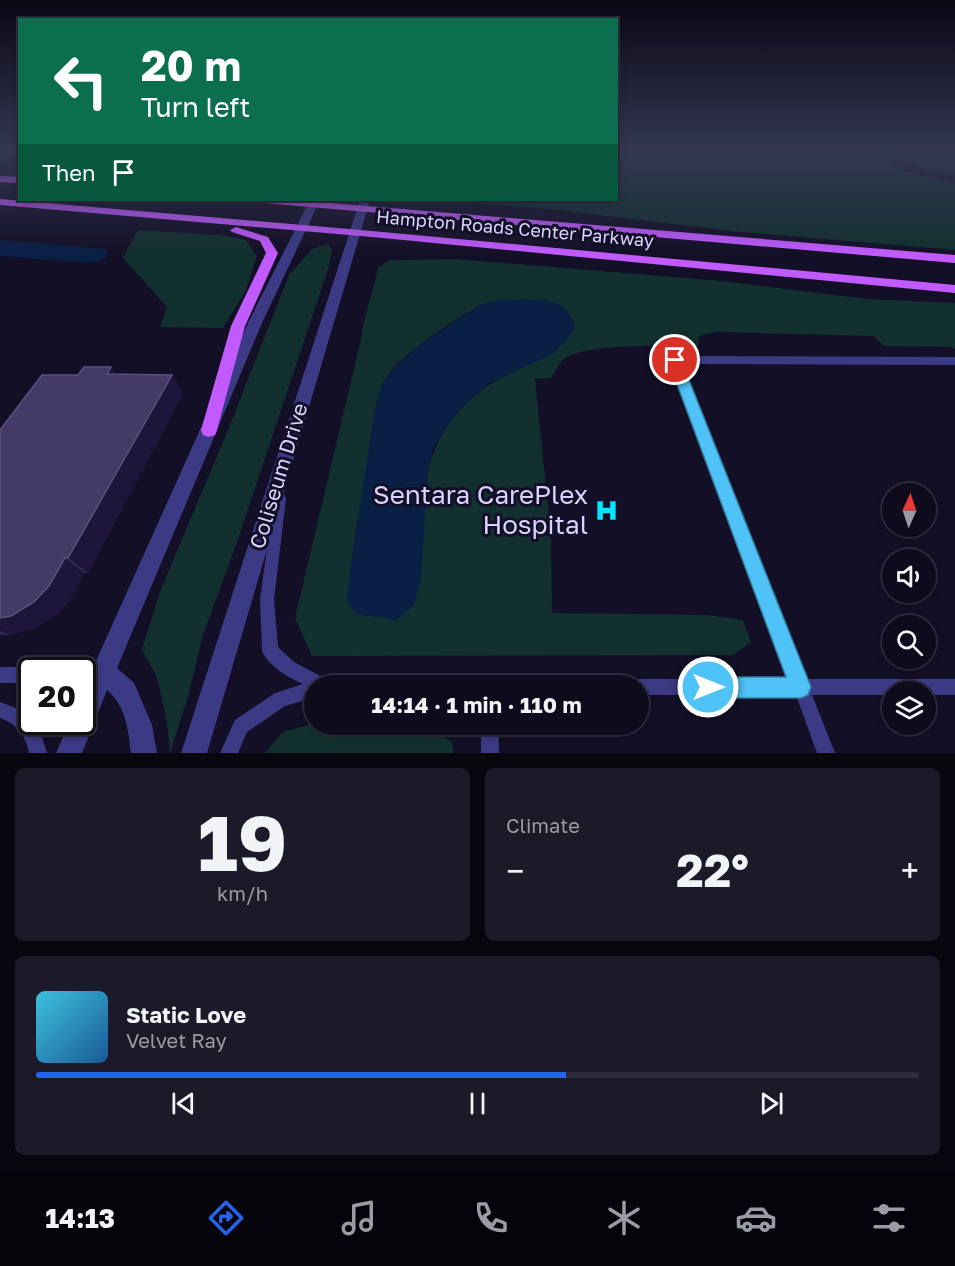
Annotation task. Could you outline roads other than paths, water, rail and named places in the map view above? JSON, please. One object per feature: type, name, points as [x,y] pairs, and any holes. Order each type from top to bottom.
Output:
[{"type":"main road","name":"Hampton Roads Center Parkway","points":[[289,201],[363,204],[955,259]]},
{"type":"main road","name":"Hampton Roads Center Parkway","points":[[5,203],[353,232],[955,289]]},
{"type":"main road","points":[[5,203],[241,231],[258,236],[268,243],[271,248],[271,258],[238,326],[209,430]]},
{"type":"main road","points":[[818,276],[907,292],[955,297]]},
{"type":"street","points":[[96,667],[209,430],[273,282],[314,202]]},
{"type":"street","name":"Coliseum Drive","points":[[194,753],[363,204]]},
{"type":"street","points":[[96,675],[126,691],[140,725],[144,753]]},
{"type":"street","points":[[69,753],[76,735]]},
{"type":"lane","points":[[826,753],[675,360],[955,361]]},
{"type":"lane","points":[[286,450],[267,598],[270,651],[288,668],[304,677]]},
{"type":"lane","points":[[0,675],[18,675]]},
{"type":"lane","points":[[649,687],[955,687]]},
{"type":"lane","points":[[228,753],[241,726],[281,699],[304,692]]},
{"type":"lane","points":[[0,710],[15,714],[25,724],[36,742],[38,753]]},
{"type":"lane","points":[[489,735],[490,753]]},
{"type":"water","points":[[0,240],[106,249],[108,254],[104,259],[94,263],[0,256]]},
{"type":"water","points":[[499,300],[548,301],[561,306],[571,317],[575,326],[555,352],[490,383],[462,407],[433,449],[428,471],[421,580],[414,605],[396,620],[355,614],[347,600],[352,556],[375,410],[381,386],[392,370],[418,346],[480,305]]},
{"type":"place","name":"Sentara CarePlex Hospital","points":[[606,510]]}]
